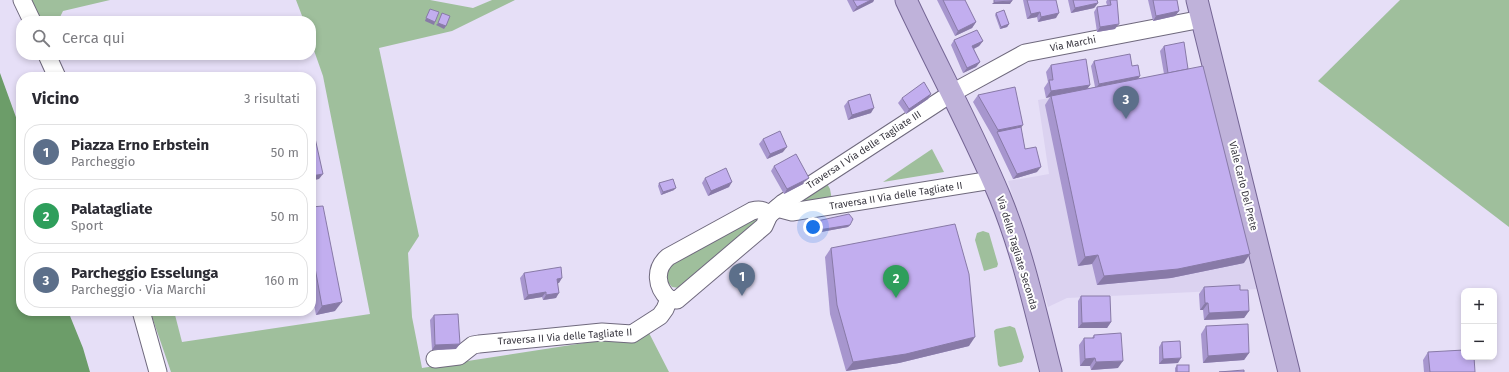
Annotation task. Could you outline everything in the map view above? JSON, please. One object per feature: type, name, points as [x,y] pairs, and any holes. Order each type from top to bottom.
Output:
[{"type":"main road","name":"Via delle Tagliate Seconda","points":[[906,0],[952,93],[1007,216],[1023,266],[1051,372]]},
{"type":"main road","name":"Viale Carlo Del Prete","points":[[1200,10],[1289,372]]},
{"type":"street","points":[[22,0],[30,16]]},
{"type":"street","name":"Via Marchi","points":[[952,93],[1025,53],[1200,10]]},
{"type":"street","points":[[49,60],[55,72]]},
{"type":"street","name":"Traversa I Via delle Tagliate III","points":[[773,212],[952,93]]},
{"type":"street","name":"Traversa II Via delle Tagliate II","points":[[435,359],[459,356],[474,345],[479,344],[602,332],[632,334],[660,316],[665,309],[669,299],[662,293],[658,282],[658,271],[662,262],[668,257],[752,211],[760,209],[773,212],[792,212],[992,180]]},
{"type":"street","points":[[669,299],[677,300],[764,226],[773,212]]},
{"type":"street","points":[[142,316],[158,372]]},
{"type":"shaded area","points":[[31,0],[110,0],[63,11],[60,16],[39,16]]},
{"type":"shaded area","points":[[296,0],[430,0],[473,8],[492,0],[515,0],[452,31],[379,48],[419,236],[408,253],[412,317],[422,368],[610,339],[648,331],[669,372],[171,372],[152,316],[175,316],[182,342],[370,314],[323,76],[316,56],[316,16],[302,16]]},
{"type":"shaded area","points":[[1400,0],[1509,0],[1509,227],[1318,81]]},
{"type":"shaded area","points":[[1198,71],[1259,289],[1067,298],[1048,307],[1008,181],[1049,174],[1038,100]]},
{"type":"shaded area","points":[[0,73],[16,117],[16,316],[70,316],[83,348],[90,372],[0,372]]},
{"type":"shaded area","points":[[932,149],[944,172],[883,182]]},
{"type":"shaded area","points":[[825,180],[830,189],[832,200],[793,205]]},
{"type":"shaded area","points":[[757,215],[761,223],[679,288],[672,287],[665,279],[666,265]]},
{"type":"shaded area","points":[[983,231],[989,233],[998,264],[997,267],[984,271],[975,240],[977,233]]},
{"type":"shaded area","points":[[1010,326],[1015,328],[1024,357],[1022,362],[1000,367],[998,365],[994,331],[996,329]]},
{"type":"building","points":[[853,0],[871,0],[857,7]]},
{"type":"building","points":[[943,0],[965,0],[976,22],[958,31]]},
{"type":"building","points":[[994,0],[1012,0],[1012,1],[994,2]]},
{"type":"building","points":[[1027,0],[1056,0],[1059,13],[1041,17],[1040,12],[1031,14]]},
{"type":"building","points":[[1073,0],[1097,0],[1098,3],[1075,8]]},
{"type":"building","points":[[1110,0],[1117,0],[1119,24],[1100,27],[1097,7],[1111,5]]},
{"type":"building","points":[[1153,0],[1177,0],[1179,11],[1156,16]]},
{"type":"building","points":[[430,9],[439,12],[435,22],[426,18]]},
{"type":"building","points":[[1004,10],[1009,24],[1001,27],[996,13]]},
{"type":"building","points":[[442,13],[450,16],[446,26],[438,23]]},
{"type":"building","points":[[977,30],[983,41],[972,46],[980,62],[967,68],[954,40]]},
{"type":"building","points":[[1184,42],[1188,69],[1168,73],[1164,46]]},
{"type":"building","points":[[1130,54],[1132,66],[1138,65],[1140,76],[1099,84],[1094,61]]},
{"type":"building","points":[[1086,59],[1090,85],[1051,91],[1049,80],[1053,80],[1051,65]]},
{"type":"building","points":[[1203,66],[1250,254],[1178,269],[1104,276],[1098,255],[1085,257],[1051,96]]},
{"type":"building","points":[[924,82],[931,94],[909,109],[902,98]]},
{"type":"building","points":[[1015,87],[1023,125],[998,130],[978,95]]},
{"type":"building","points":[[870,94],[874,108],[852,115],[848,101]]},
{"type":"building","points":[[1021,127],[1025,149],[1036,147],[1041,167],[1017,174],[997,132]]},
{"type":"building","points":[[780,131],[787,147],[770,154],[763,139]]},
{"type":"building","points":[[316,142],[323,174],[316,175]]},
{"type":"building","points":[[796,154],[809,178],[787,189],[774,166]]},
{"type":"building","points":[[726,168],[732,182],[711,191],[705,178]]},
{"type":"building","points":[[673,179],[676,188],[663,192],[659,183]]},
{"type":"building","points":[[323,206],[342,302],[322,306],[316,273],[316,207]]},
{"type":"building","points":[[849,214],[853,219],[850,225],[812,231],[807,228],[808,223]]},
{"type":"building","points":[[955,224],[969,274],[975,337],[906,354],[853,362],[837,305],[831,248]]},
{"type":"building","points":[[561,267],[562,278],[557,279],[559,293],[546,295],[546,292],[528,295],[524,273]]},
{"type":"building","points":[[1240,285],[1240,290],[1248,290],[1249,311],[1209,313],[1208,303],[1205,303],[1204,287]]},
{"type":"building","points":[[1081,296],[1110,296],[1111,322],[1082,323]]},
{"type":"building","points":[[458,314],[460,344],[435,345],[434,315]]},
{"type":"building","points":[[1248,324],[1249,353],[1208,356],[1206,326]]},
{"type":"building","points":[[1121,333],[1123,361],[1096,362],[1095,358],[1085,359],[1084,338],[1094,338],[1094,335]]},
{"type":"building","points":[[1180,341],[1181,358],[1163,359],[1162,342]]},
{"type":"building","points":[[1461,350],[1461,360],[1474,360],[1475,372],[1430,372],[1428,352]]},
{"type":"building","points":[[1177,365],[1189,365],[1189,372],[1177,372]]},
{"type":"building","points":[[1244,370],[1244,372],[1219,372]]},
{"type":"place","name":"Parcheggio Esselunga","points":[[1126,119]]},
{"type":"place","name":"Piazza Erno Erbstein","points":[[742,296]]},
{"type":"place","name":"Palatagliate","points":[[896,298]]}]
